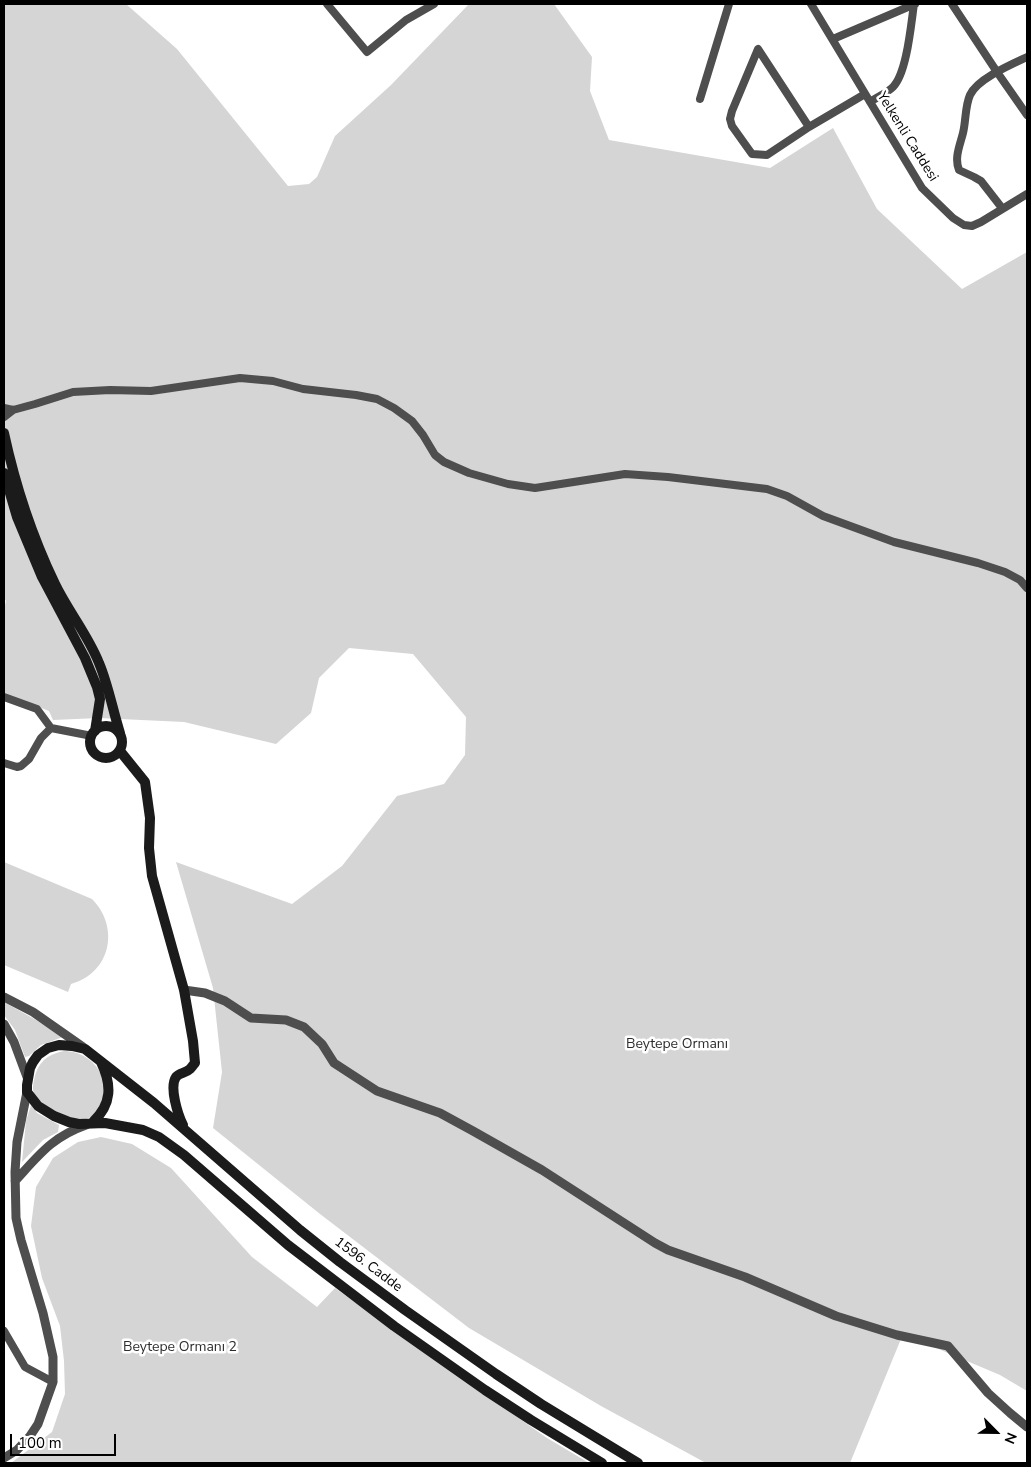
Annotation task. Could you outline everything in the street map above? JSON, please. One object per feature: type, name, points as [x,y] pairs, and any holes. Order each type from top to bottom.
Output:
[{"type":"main road","points":[[4,433],[8,455],[30,525],[55,585],[100,664],[122,740],[120,751],[111,757],[106,758],[97,754],[91,746],[100,699],[97,687],[85,658],[42,577],[17,517],[4,473]]},
{"type":"main road","points":[[93,734],[99,728],[109,726],[120,733]]},
{"type":"main road","points":[[120,751],[145,782],[150,818],[149,848],[152,876],[184,990],[193,1041],[195,1062],[190,1070],[175,1078],[174,1086],[177,1114],[185,1130]]},
{"type":"main road","points":[[86,1049],[64,1045],[48,1048],[38,1056],[33,1062],[27,1077],[27,1092],[38,1106],[54,1116],[69,1122],[79,1124],[105,1122],[144,1130],[159,1137],[288,1245],[394,1326],[485,1390],[602,1463]]},
{"type":"main road","name":"1596. Cadde","points":[[86,1049],[142,1093],[300,1230],[405,1310],[541,1404],[638,1463]]},
{"type":"main road","points":[[93,1122],[104,1109],[108,1096],[108,1081],[101,1061]]},
{"type":"street","points":[[328,4],[366,52],[406,20],[434,4]]},
{"type":"street","points":[[700,99],[729,4]]},
{"type":"street","name":"Yelkenli Caddesi","points":[[811,4],[922,188],[953,218],[964,225],[972,226],[1027,194]]},
{"type":"street","points":[[833,39],[915,4]]},
{"type":"street","points":[[870,102],[893,86],[900,75],[915,4]]},
{"type":"street","points":[[952,4],[1027,115]]},
{"type":"street","points":[[809,127],[758,49],[730,119],[732,126],[752,154],[767,155],[809,127],[865,94]]},
{"type":"street","points":[[1002,208],[981,182],[974,176],[959,170],[957,165],[958,153],[970,94],[976,86],[997,72],[1027,57]]},
{"type":"street","points":[[4,417],[13,410],[73,392],[110,390],[151,391],[240,378],[273,381],[303,389],[377,399],[412,421],[435,455],[444,462],[469,473],[508,484],[535,488],[625,474],[668,476],[767,489],[787,496],[823,516],[894,542],[978,563],[1005,572],[1020,580],[1027,588]]},
{"type":"street","points":[[4,408],[13,410]]},
{"type":"street","points":[[4,697],[37,709],[51,728],[93,734]]},
{"type":"street","points":[[4,763],[17,767],[22,766],[29,759],[41,738],[51,728]]},
{"type":"street","points":[[184,990],[205,993],[225,1001],[251,1018],[286,1020],[304,1027],[322,1044],[334,1063],[377,1091],[440,1113],[473,1131],[542,1170],[668,1250],[745,1277],[836,1316],[897,1335],[948,1346],[988,1393],[1027,1427]]},
{"type":"street","name":"1596. Cadde","points":[[4,997],[39,1016],[86,1049]]},
{"type":"street","points":[[4,1024],[14,1042],[27,1077]]},
{"type":"street","points":[[4,1458],[17,1450],[38,1424],[53,1382],[54,1357],[44,1313],[16,1218],[17,1142],[27,1092]]},
{"type":"street","points":[[15,1181],[47,1146],[61,1136],[93,1122]]},
{"type":"street","points":[[4,1331],[26,1367],[53,1382]]},
{"type":"green space","name":"Beytepe Ormanı","points":[[4,4],[126,4],[177,49],[288,186],[309,184],[317,177],[335,136],[391,85],[469,4],[554,4],[592,57],[590,91],[609,140],[770,168],[833,128],[877,209],[962,289],[1027,252],[1027,1391],[1000,1375],[903,1334],[850,1463],[706,1463],[601,1406],[469,1328],[320,1214],[213,1128],[222,1072],[213,988],[176,862],[292,904],[342,866],[397,796],[444,784],[465,755],[466,717],[413,654],[349,648],[319,678],[311,713],[276,744],[184,722],[99,718],[53,720],[49,711],[4,693],[4,609],[6,601],[4,598]]},
{"type":"green space","points":[[4,862],[92,899],[101,910],[108,935],[107,948],[103,960],[85,978],[71,984],[68,992],[4,965]]},
{"type":"green space","points":[[4,1002],[63,1037],[41,1045],[29,1056],[25,1057],[15,1030],[4,1015]]},
{"type":"green space","points":[[64,1051],[75,1052],[85,1057],[93,1063],[103,1080],[103,1100],[94,1115],[87,1119],[71,1117],[53,1110],[39,1100],[34,1093],[35,1074],[40,1064],[53,1054]]},
{"type":"green space","points":[[31,1105],[37,1113],[59,1125],[58,1132],[43,1140],[22,1162],[26,1121]]},
{"type":"green space","name":"Beytepe Ormanı 2","points":[[101,1137],[132,1144],[171,1168],[252,1257],[317,1307],[335,1288],[547,1438],[589,1463],[11,1463],[52,1432],[65,1394],[60,1326],[42,1278],[31,1226],[36,1187],[53,1158],[78,1142]]}]
